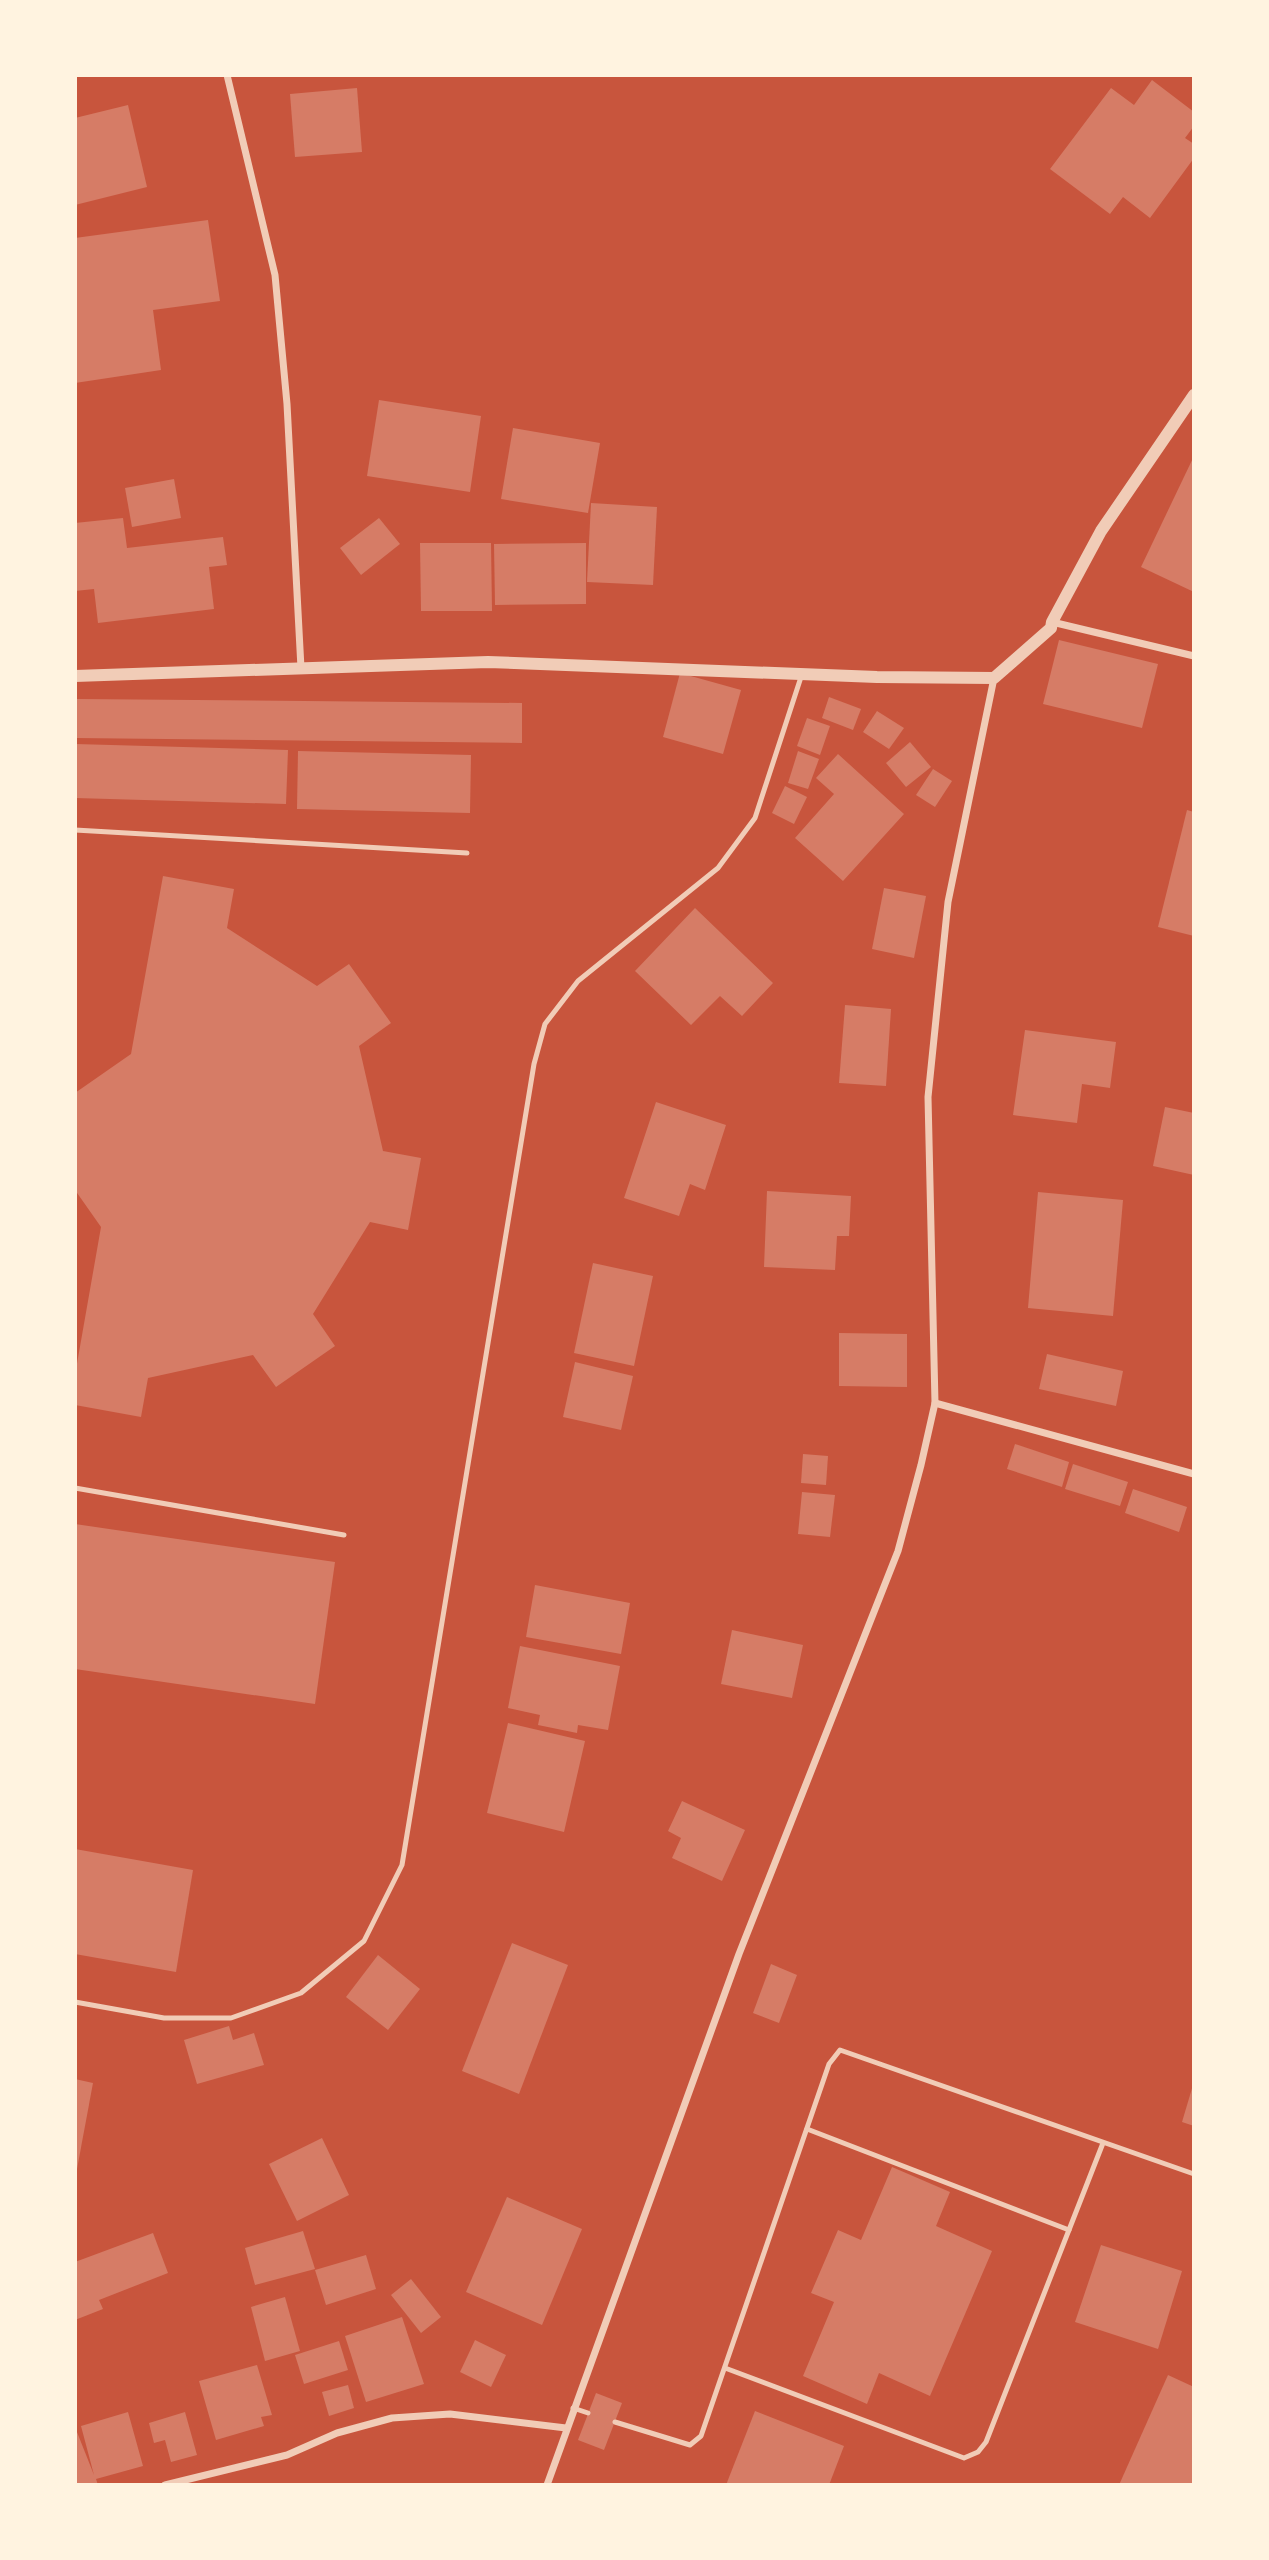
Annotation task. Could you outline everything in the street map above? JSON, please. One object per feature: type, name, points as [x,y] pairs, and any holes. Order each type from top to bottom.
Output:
[{"type":"street","points":[[227,75],[275,275],[287,404],[300,668]]},
{"type":"street","points":[[547,2485],[739,1954],[898,1551],[935,1403],[928,1097],[948,902],[994,678],[1051,628],[1101,531],[1194,394]]},
{"type":"street","points":[[1052,622],[1194,656]]},
{"type":"street","points":[[75,676],[488,662],[994,678]]},
{"type":"street","points":[[935,1403],[1194,1474]]},
{"type":"street","points":[[165,2485],[287,2455],[337,2433],[392,2418],[450,2414],[566,2428]]},
{"type":"lane","points":[[75,2002],[164,2018],[231,2018],[301,1993],[364,1941],[402,1865],[534,1064],[545,1024],[578,981],[718,867],[755,818],[802,674]]},
{"type":"lane","points":[[75,830],[467,853]]},
{"type":"lane","points":[[75,1488],[344,1535]]},
{"type":"lane","points":[[615,2422],[690,2445],[701,2436],[829,2064],[839,2050],[1194,2174]]},
{"type":"lane","points":[[807,2129],[1069,2230]]},
{"type":"lane","points":[[725,2368],[964,2458],[978,2452],[986,2442],[1103,2143]]},
{"type":"lane","points":[[573,2408],[588,2413]]},
{"type":"building","points":[[1152,80],[1194,112],[1194,126],[1185,138],[1194,144],[1194,158],[1150,218],[1123,197],[1110,214],[1050,169],[1111,88],[1134,105]]},
{"type":"building","points":[[357,88],[362,152],[295,157],[290,94]]},
{"type":"building","points":[[128,105],[147,187],[75,205],[75,118]]},
{"type":"building","points":[[208,220],[220,301],[153,310],[161,370],[75,383],[75,238]]},
{"type":"building","points":[[379,400],[481,416],[470,492],[367,476]]},
{"type":"building","points":[[513,428],[600,443],[588,513],[501,499]]},
{"type":"building","points":[[1194,456],[1194,592],[1141,567]]},
{"type":"building","points":[[174,479],[181,518],[132,527],[125,488]]},
{"type":"building","points":[[591,503],[657,507],[653,585],[587,582]]},
{"type":"building","points":[[123,518],[127,548],[223,537],[227,565],[209,567],[214,609],[98,623],[94,589],[75,591],[75,523]]},
{"type":"building","points":[[379,518],[400,544],[361,575],[340,548]]},
{"type":"building","points":[[420,543],[491,543],[492,611],[421,611]]},
{"type":"building","points":[[586,543],[586,604],[495,605],[494,544]]},
{"type":"building","points":[[1059,640],[1158,664],[1142,728],[1043,704]]},
{"type":"building","points":[[680,673],[741,690],[723,754],[663,737]]},
{"type":"building","points":[[829,697],[861,709],[853,730],[822,718]]},
{"type":"building","points":[[75,699],[522,703],[522,743],[75,738]]},
{"type":"building","points":[[877,711],[904,728],[889,749],[863,732]]},
{"type":"building","points":[[807,718],[830,726],[820,755],[797,746]]},
{"type":"building","points":[[910,742],[931,767],[906,787],[886,763]]},
{"type":"building","points":[[75,744],[288,750],[286,804],[75,798]]},
{"type":"building","points":[[298,751],[471,755],[470,813],[297,809]]},
{"type":"building","points":[[798,751],[819,759],[808,789],[788,783]]},
{"type":"building","points":[[838,754],[904,814],[843,881],[795,838],[834,794],[816,778]]},
{"type":"building","points":[[933,769],[952,781],[935,807],[916,795]]},
{"type":"building","points":[[785,786],[807,797],[794,824],[772,813]]},
{"type":"building","points":[[1187,810],[1194,812],[1194,936],[1158,927]]},
{"type":"building","points":[[163,876],[234,889],[227,928],[317,986],[349,964],[391,1023],[359,1046],[383,1151],[421,1158],[408,1230],[370,1222],[313,1314],[335,1346],[276,1387],[253,1355],[148,1378],[141,1417],[75,1405],[75,1375],[101,1227],[75,1190],[75,1093],[131,1054]]},
{"type":"building","points":[[884,888],[926,896],[914,958],[872,949]]},
{"type":"building","points":[[695,908],[773,983],[742,1016],[720,996],[691,1025],[635,971]]},
{"type":"building","points":[[845,1005],[891,1009],[886,1086],[839,1083]]},
{"type":"building","points":[[1025,1030],[1116,1042],[1110,1088],[1082,1084],[1077,1123],[1013,1115]]},
{"type":"building","points":[[656,1102],[726,1125],[705,1190],[690,1184],[679,1216],[624,1198]]},
{"type":"building","points":[[1165,1107],[1194,1113],[1194,1175],[1153,1166]]},
{"type":"building","points":[[767,1191],[851,1196],[849,1236],[837,1236],[835,1270],[764,1267]]},
{"type":"building","points":[[1038,1192],[1123,1200],[1113,1316],[1028,1308]]},
{"type":"building","points":[[593,1263],[653,1276],[634,1366],[574,1353]]},
{"type":"building","points":[[839,1333],[907,1334],[907,1387],[839,1386]]},
{"type":"building","points":[[1047,1354],[1123,1371],[1116,1406],[1039,1389]]},
{"type":"building","points":[[575,1362],[633,1376],[621,1430],[563,1417]]},
{"type":"building","points":[[1015,1444],[1069,1462],[1062,1487],[1007,1469]]},
{"type":"building","points":[[803,1454],[828,1456],[826,1485],[801,1483]]},
{"type":"building","points":[[1073,1464],[1128,1482],[1120,1506],[1065,1489]]},
{"type":"building","points":[[1133,1489],[1187,1507],[1179,1532],[1125,1513]]},
{"type":"building","points":[[802,1492],[835,1495],[830,1537],[798,1534]]},
{"type":"building","points":[[75,1524],[335,1562],[315,1704],[75,1669]]},
{"type":"building","points":[[535,1585],[630,1603],[621,1654],[526,1637]]},
{"type":"building","points":[[732,1630],[803,1645],[792,1698],[721,1684]]},
{"type":"building","points":[[520,1646],[620,1666],[608,1730],[578,1725],[577,1733],[538,1725],[540,1715],[508,1708]]},
{"type":"building","points":[[508,1723],[585,1741],[564,1832],[487,1813]]},
{"type":"building","points":[[682,1801],[745,1830],[722,1881],[672,1858],[681,1838],[668,1831]]},
{"type":"building","points":[[75,1849],[193,1870],[176,1972],[75,1954]]},
{"type":"building","points":[[512,1943],[568,1965],[519,2094],[462,2071]]},
{"type":"building","points":[[378,1955],[420,1989],[388,2030],[346,1997]]},
{"type":"building","points":[[771,1964],[797,1975],[779,2023],[753,2013]]},
{"type":"building","points":[[229,2026],[233,2040],[254,2033],[264,2065],[197,2084],[184,2040]]},
{"type":"building","points":[[75,2079],[93,2083],[77,2169],[75,2169]]},
{"type":"building","points":[[1194,2085],[1194,2126],[1182,2122]]},
{"type":"building","points":[[322,2138],[349,2195],[297,2221],[269,2164]]},
{"type":"building","points":[[892,2167],[950,2192],[936,2226],[992,2251],[930,2396],[879,2373],[867,2404],[803,2376],[834,2302],[811,2293],[838,2230],[861,2240]]},
{"type":"building","points":[[507,2197],[582,2229],[542,2325],[466,2292]]},
{"type":"building","points":[[303,2231],[315,2269],[255,2285],[245,2248]]},
{"type":"building","points":[[153,2233],[168,2273],[99,2300],[103,2309],[75,2320],[75,2262]]},
{"type":"building","points":[[1101,2245],[1182,2271],[1158,2349],[1075,2322]]},
{"type":"building","points":[[366,2255],[376,2289],[326,2305],[315,2270]]},
{"type":"building","points":[[411,2279],[441,2317],[421,2333],[391,2295]]},
{"type":"building","points":[[285,2297],[300,2351],[265,2361],[251,2307]]},
{"type":"building","points":[[402,2317],[424,2384],[366,2402],[345,2336]]},
{"type":"building","points":[[475,2340],[506,2355],[491,2387],[460,2372]]},
{"type":"building","points":[[339,2341],[348,2370],[304,2384],[295,2355]]},
{"type":"building","points":[[257,2365],[272,2415],[261,2417],[264,2426],[216,2440],[199,2381]]},
{"type":"building","points":[[1168,2375],[1194,2387],[1194,2485],[1119,2485]]},
{"type":"building","points":[[348,2385],[354,2408],[329,2416],[322,2392]]},
{"type":"building","points":[[596,2393],[622,2403],[604,2450],[578,2440]]},
{"type":"building","points":[[755,2411],[844,2446],[829,2485],[726,2485]]},
{"type":"building","points":[[128,2412],[143,2466],[96,2479],[98,2485],[75,2485],[75,2427],[94,2475],[81,2426]]},
{"type":"building","points":[[185,2412],[197,2455],[171,2462],[165,2440],[154,2443],[149,2423]]}]
